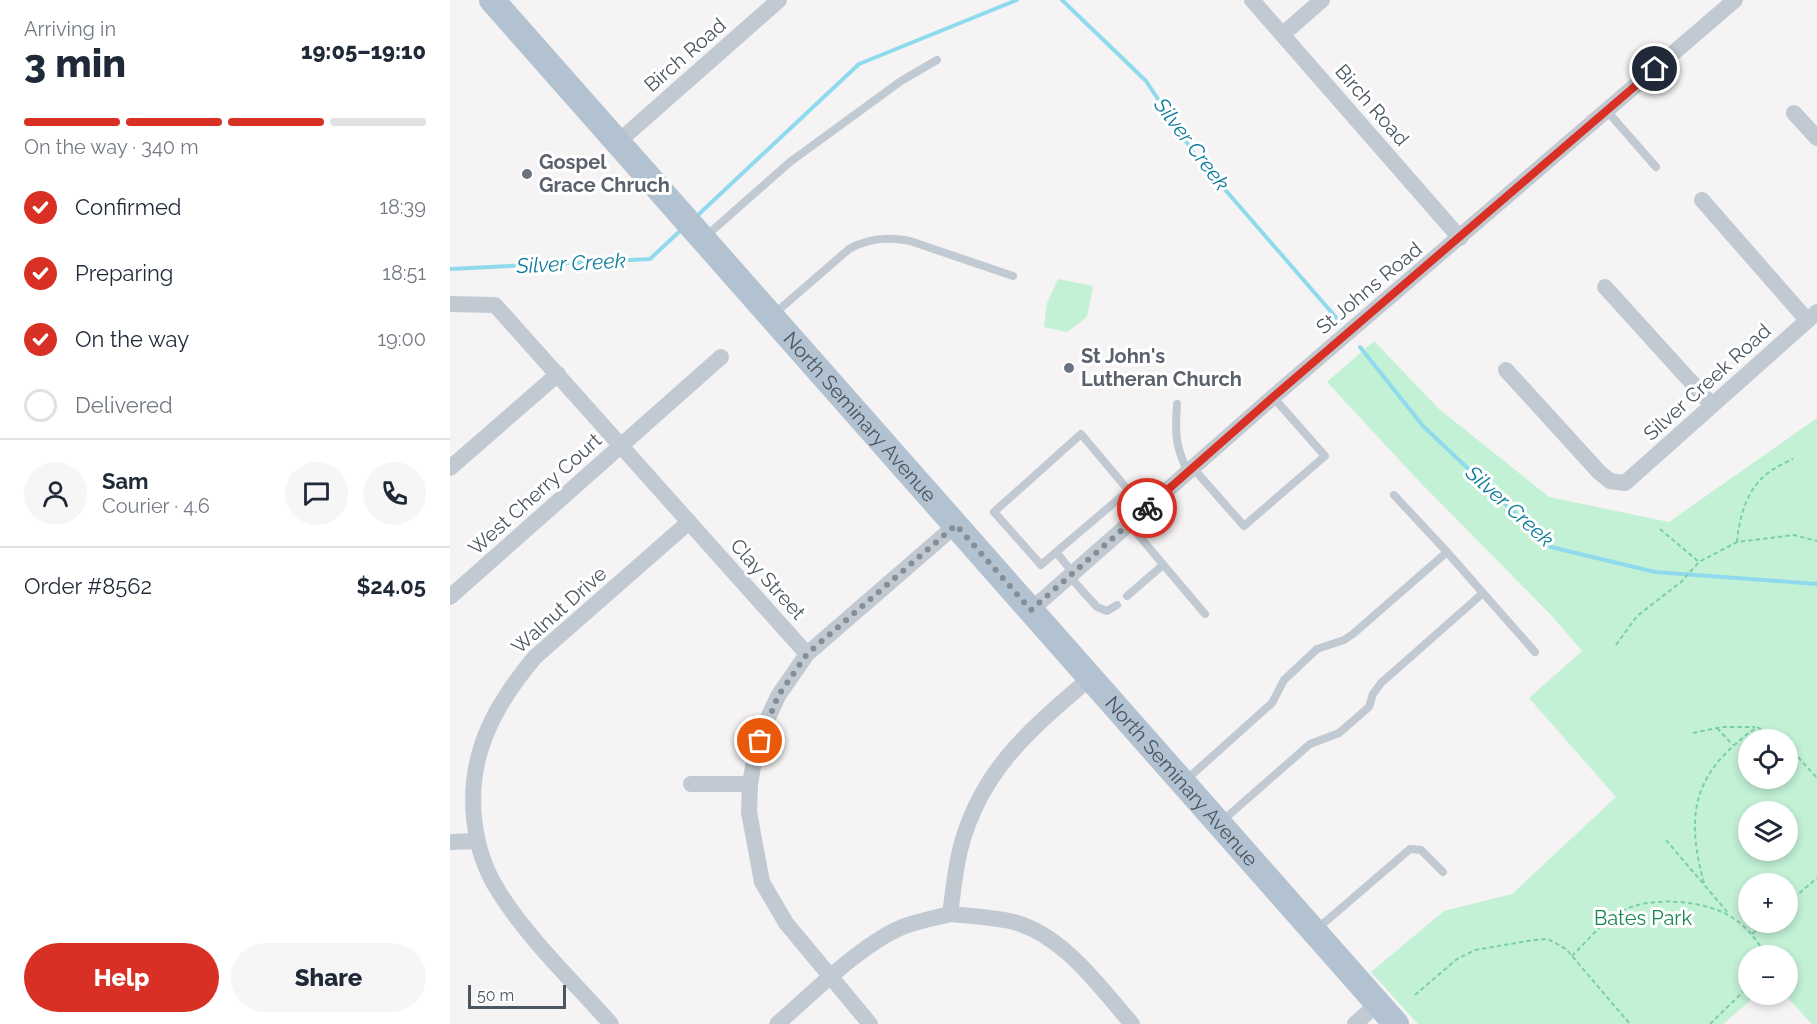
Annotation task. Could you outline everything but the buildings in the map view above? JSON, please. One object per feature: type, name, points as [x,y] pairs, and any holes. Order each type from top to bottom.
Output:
[{"type":"main road","name":"North Seminary Avenue","points":[[499,2],[703,239],[1396,1024]]},
{"type":"street","name":"Birch Road","points":[[618,142],[780,0]]},
{"type":"street","name":"Birch Road","points":[[1252,0],[1460,238]]},
{"type":"street","points":[[1283,34],[1322,0]]},
{"type":"street","name":"St Johns Road","points":[[1031,610],[1273,397],[1735,0]]},
{"type":"street","points":[[1794,113],[1817,138]]},
{"type":"street","points":[[1702,200],[1812,316]]},
{"type":"street","points":[[1605,286],[1712,405]]},
{"type":"street","name":"Clay Street","points":[[450,304],[495,305],[807,654]]},
{"type":"street","name":"Silver Creek Road","points":[[1506,370],[1599,472],[1610,481],[1625,483],[1812,316]]},
{"type":"street","name":"West Cherry Court","points":[[450,597],[721,357]]},
{"type":"street","points":[[450,468],[558,374]]},
{"type":"street","name":"Walnut Drive","points":[[611,1024],[530,934],[498,891],[476,841],[473,803],[477,766],[483,742],[496,712],[518,677],[535,657],[689,522]]},
{"type":"street","points":[[870,1024],[786,923],[762,882],[749,812],[750,784],[764,727],[778,696],[807,654],[956,525]]},
{"type":"street","points":[[950,914],[960,850],[973,813],[992,776],[1013,748],[1090,678]]},
{"type":"street","points":[[691,784],[750,784]]},
{"type":"street","points":[[450,842],[476,841]]},
{"type":"street","points":[[777,1024],[872,944],[904,926],[950,914],[1011,921],[1056,944],[1079,963],[1132,1024]]},
{"type":"street","points":[[1355,1024],[1378,1003]]},
{"type":"lane","points":[[703,239],[790,162],[901,81],[937,60]]},
{"type":"lane","points":[[1607,111],[1656,167]]},
{"type":"lane","points":[[771,316],[849,249],[859,243],[886,238],[910,241],[1013,276]]},
{"type":"lane","points":[[1177,404],[1178,453],[1190,470],[1244,526],[1325,456],[1273,397]]},
{"type":"lane","points":[[1129,490],[1041,565],[994,513],[1081,434],[1129,490],[1145,510]]},
{"type":"lane","points":[[1394,495],[1535,652]]},
{"type":"lane","points":[[1129,524],[1205,614]]},
{"type":"lane","points":[[1056,552],[1097,607],[1107,611],[1117,605]]},
{"type":"lane","points":[[1183,783],[1272,703],[1284,680],[1317,649],[1344,640],[1353,634],[1447,552]]},
{"type":"lane","points":[[1127,596],[1163,565]]},
{"type":"lane","points":[[1219,824],[1310,744],[1339,733],[1369,707],[1373,694],[1381,682],[1483,593]]},
{"type":"lane","points":[[1314,931],[1410,849],[1421,850],[1443,872]]},
{"type":"path","points":[[1737,542],[1738,524],[1754,486],[1768,473],[1793,459]]},
{"type":"path","points":[[1660,529],[1699,562]]},
{"type":"path","points":[[1616,645],[1637,616],[1681,582],[1699,562],[1737,542],[1794,536],[1817,541]]},
{"type":"path","points":[[1704,884],[1697,858],[1694,830],[1698,801],[1707,777],[1733,745],[1757,727]]},
{"type":"path","points":[[1693,733],[1717,728],[1757,727],[1761,729]]},
{"type":"path","points":[[1717,728],[1733,745]]},
{"type":"path","points":[[1798,757],[1817,778]]},
{"type":"path","points":[[1666,840],[1731,916],[1752,934],[1759,945]]},
{"type":"path","points":[[1798,894],[1817,878]]},
{"type":"path","points":[[1572,956],[1607,921],[1625,909],[1671,902],[1697,904],[1731,916]]},
{"type":"path","points":[[1415,995],[1457,959],[1475,950],[1534,939],[1548,939],[1566,949],[1630,1024]]},
{"type":"path","points":[[1710,1024],[1738,997]]},
{"type":"green space","points":[[1058,279],[1093,286],[1087,317],[1067,332],[1044,327],[1047,303]]},
{"type":"green space","name":"Bates Park","points":[[1374,341],[1439,409],[1549,497],[1669,522],[1817,418],[1817,1024],[1812,1024],[1794,1005],[1798,1005],[1798,945],[1738,945],[1738,1005],[1745,1005],[1723,1024],[1418,1024],[1371,972],[1444,911],[1512,894],[1616,797],[1529,698],[1582,651],[1551,615],[1415,477],[1327,382]]},
{"type":"waterway","name":"Silver Creek","points":[[698,215],[859,64],[1017,0]]},
{"type":"waterway","name":"Silver Creek","points":[[1062,0],[1146,81],[1195,155],[1340,322]]},
{"type":"waterway","name":"Silver Creek","points":[[450,269],[650,259],[680,231]]},
{"type":"waterway","name":"Silver Creek","points":[[1360,347],[1423,426],[1551,547],[1655,572],[1817,584]]},
{"type":"way so far","points":[[760,741],[778,696],[807,654],[956,525],[1031,610],[1147,508]]},
{"type":"place","name":"Gospel Grace Chruch","points":[[527,174]]},
{"type":"place","name":"St John's Lutheran Church","points":[[1069,368]]},
{"type":"route","points":[[1147,508],[1655,69]]}]
